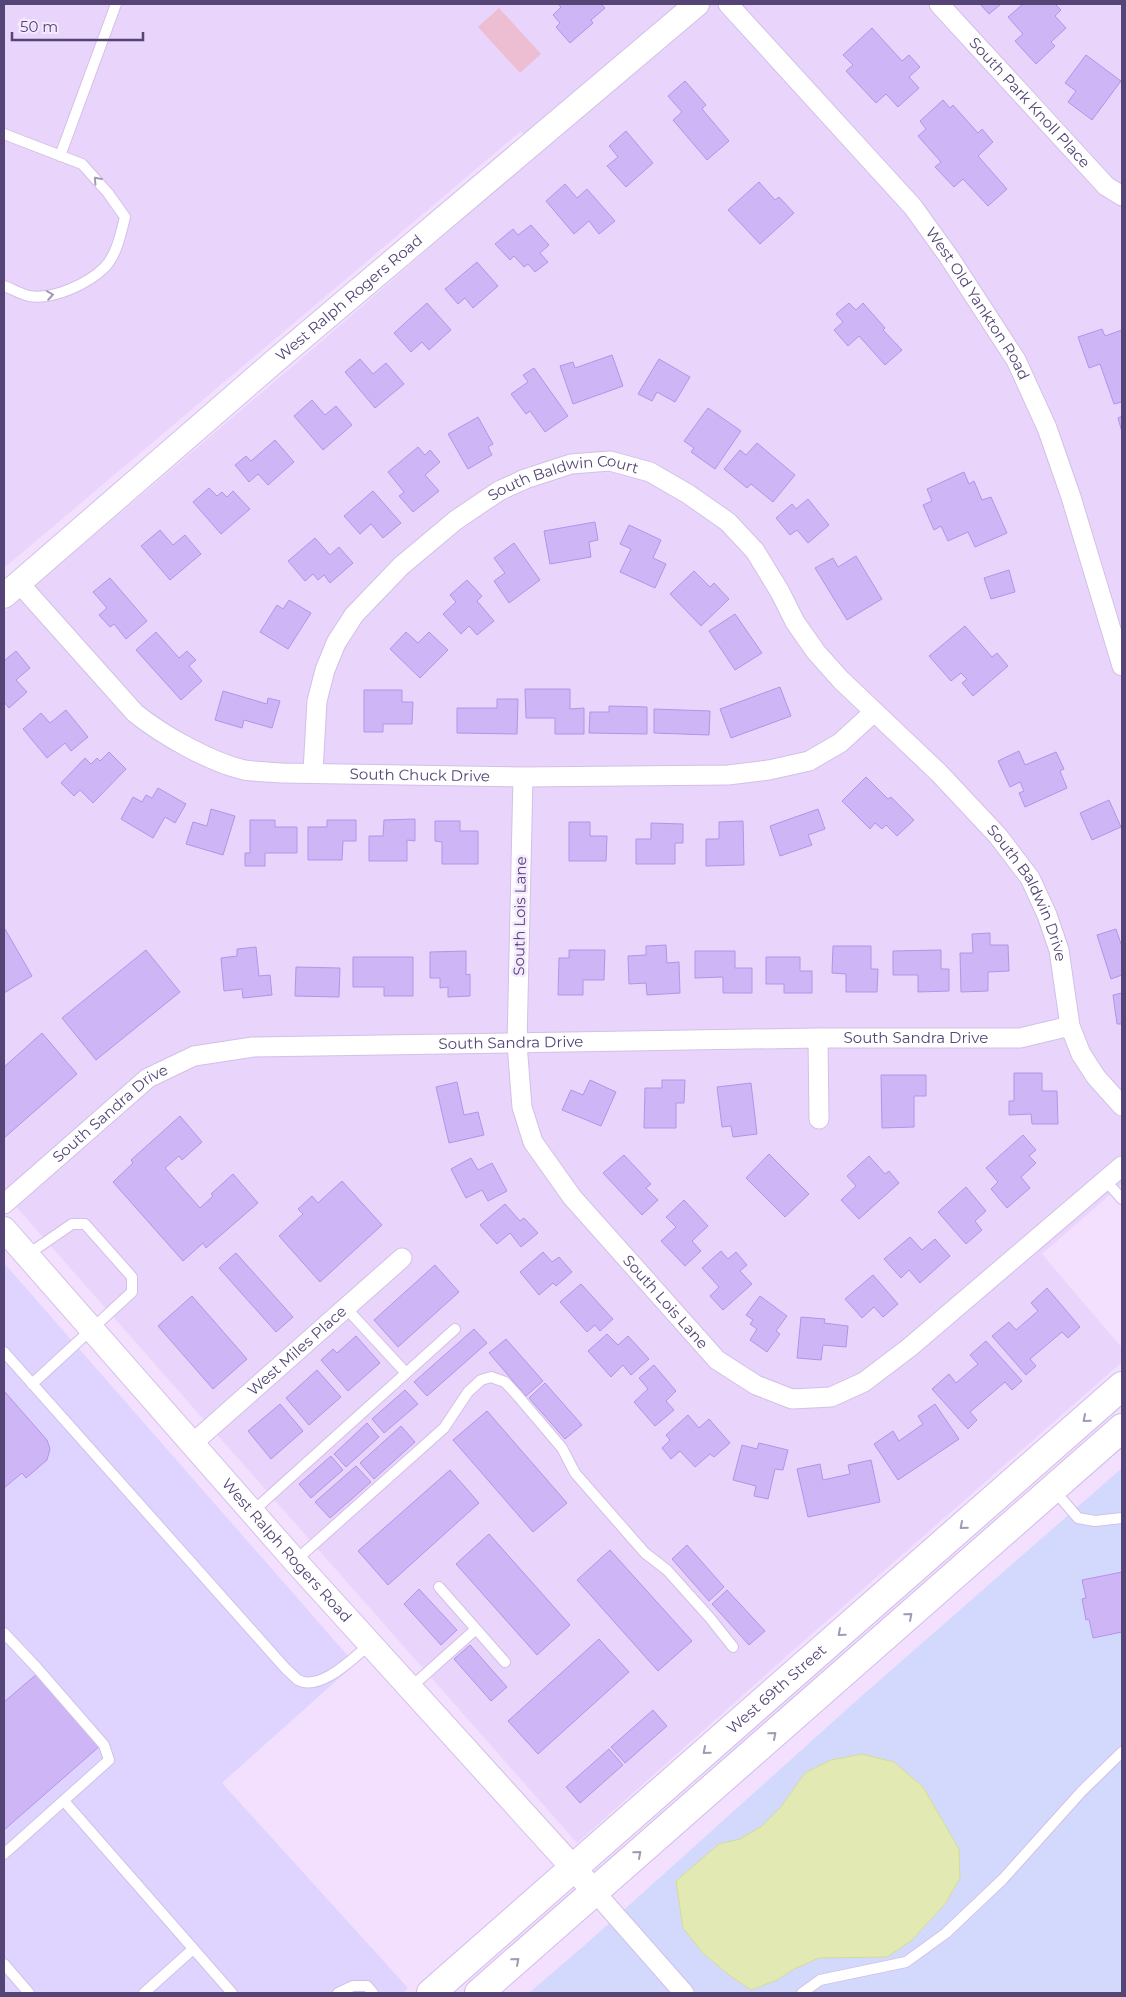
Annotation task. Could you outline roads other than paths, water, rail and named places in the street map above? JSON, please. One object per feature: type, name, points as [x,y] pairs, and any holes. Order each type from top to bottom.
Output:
[{"type":"main road","name":"West 69th Street","points":[[431,1993],[1122,1386]]},
{"type":"main road","points":[[479,1993],[1122,1428]]},
{"type":"street","name":"West Ralph Rogers Road","points":[[12,589],[276,360],[697,4]]},
{"type":"street","name":"West Old Yankton Road","points":[[728,4],[913,208],[955,265],[1016,360],[1047,428],[1071,497],[1122,666]]},
{"type":"street","name":"South Park Knoll Place","points":[[939,4],[1106,186],[1122,196]]},
{"type":"street","name":"South Baldwin Court","points":[[313,772],[317,702],[325,670],[336,643],[354,615],[401,566],[463,516],[499,491],[525,479],[572,464],[610,461],[650,472],[688,494],[728,522],[755,552],[780,592],[795,622],[816,652],[874,712]]},
{"type":"street","name":"South Chuck Drive","points":[[12,589],[152,728],[210,757],[244,770],[283,773],[523,777],[728,775],[769,770],[809,761],[840,743],[874,712]]},
{"type":"street","name":"South Baldwin Drive","points":[[874,712],[939,772],[998,836],[1030,878],[1047,915],[1059,950],[1070,1026],[1081,1054],[1096,1077],[1122,1106]]},
{"type":"street","name":"South Lois Lane","points":[[523,777],[517,1044],[522,1107],[533,1142],[572,1197],[717,1360],[756,1385],[792,1399],[831,1397],[864,1382],[910,1347],[1122,1166]]},
{"type":"street","name":"South Sandra Drive","points":[[4,1204],[148,1078],[194,1056],[253,1047],[818,1038],[1020,1038],[1070,1026]]},
{"type":"street","points":[[818,1038],[819,1119]]},
{"type":"street","name":"West Ralph Rogers Road","points":[[4,1229],[295,1561],[595,1892]]},
{"type":"street","name":"West Miles Place","points":[[193,1443],[402,1258]]},
{"type":"street","points":[[595,1892],[684,1993]]},
{"type":"lane","points":[[60,156],[116,4]]},
{"type":"lane","points":[[4,134],[82,164],[108,193],[125,217],[118,243],[106,266],[82,284],[52,296],[28,296],[4,286]]},
{"type":"lane","points":[[1106,1180],[1122,1199]]},
{"type":"lane","points":[[27,1255],[72,1224],[85,1224],[132,1277],[132,1292],[93,1330],[32,1384]]},
{"type":"lane","points":[[346,1308],[406,1373]]},
{"type":"lane","points":[[252,1512],[455,1329]]},
{"type":"lane","points":[[4,1352],[286,1669],[299,1680],[316,1682],[330,1676],[370,1644]]},
{"type":"lane","points":[[295,1561],[444,1428],[468,1392],[481,1380],[492,1377],[504,1382],[517,1395],[562,1448],[575,1473],[645,1553],[667,1570],[710,1618],[732,1647]]},
{"type":"lane","points":[[1053,1489],[1078,1518],[1095,1521],[1122,1518]]},
{"type":"lane","points":[[439,1587],[505,1662]]},
{"type":"lane","points":[[410,1688],[476,1630]]},
{"type":"lane","points":[[4,1633],[37,1668],[107,1752],[110,1760],[4,1854]]},
{"type":"lane","points":[[802,1993],[820,1980],[906,1962],[946,1933],[1003,1879],[1082,1791],[1122,1752]]},
{"type":"lane","points":[[64,1801],[232,1993]]},
{"type":"lane","points":[[144,1993],[193,1949]]},
{"type":"lane","points":[[4,1964],[29,1993]]},
{"type":"lane","points":[[338,1993],[353,1986],[367,1986],[373,1993]]}]
